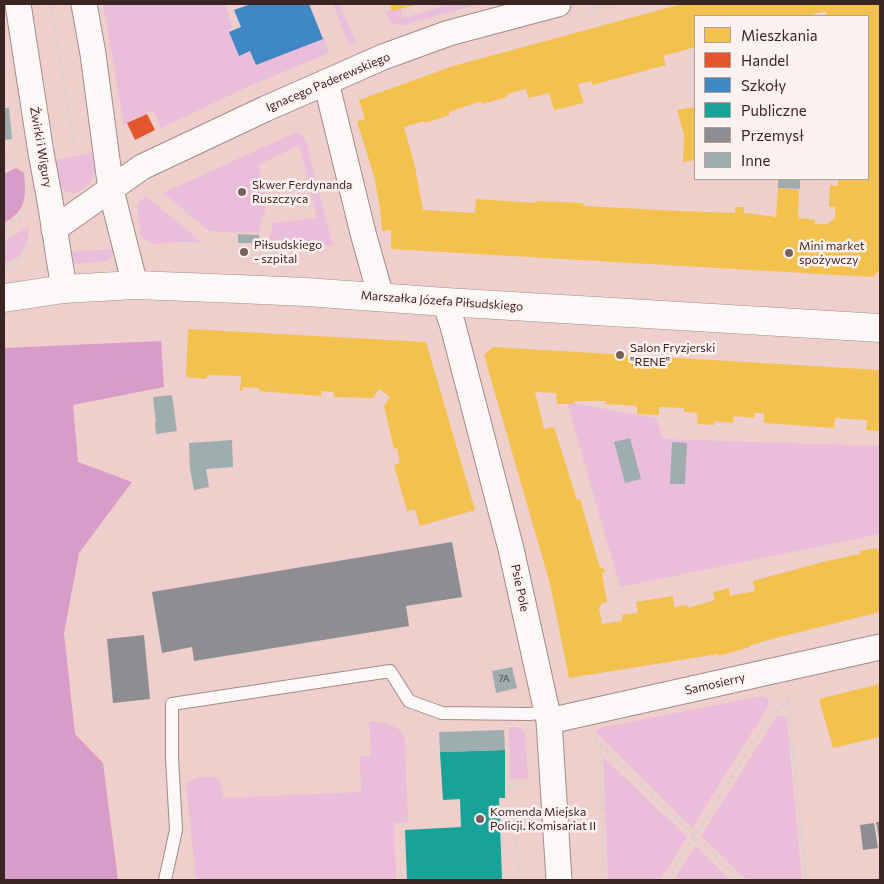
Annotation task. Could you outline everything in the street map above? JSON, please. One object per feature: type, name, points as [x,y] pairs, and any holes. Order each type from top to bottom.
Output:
[{"type":"street","name":"Żwirki i Wigury","points":[[18,4],[64,289]]},
{"type":"street","points":[[84,4],[93,54],[111,190],[135,285]]},
{"type":"street","name":"Ignacego Paderewskiego","points":[[54,229],[142,167],[266,108],[383,57],[449,33],[558,4]]},
{"type":"street","points":[[326,82],[363,233],[381,297]]},
{"type":"street","name":"Marszałka Józefa Piłsudskiego","points":[[4,298],[64,289],[135,285],[306,292],[880,328]]},
{"type":"street","name":"Psie Pole","points":[[445,302],[512,549],[548,716],[559,880]]},
{"type":"street","name":"Samosierry","points":[[548,716],[880,646]]},
{"type":"lane","points":[[165,880],[176,830],[172,758],[172,704],[390,671],[409,701],[442,713],[548,716]]},
{"type":"path","points":[[51,4],[74,147],[80,145]]},
{"type":"path","points":[[581,12],[612,4]]},
{"type":"path","points":[[4,159],[11,163]]},
{"type":"path","points":[[190,250],[288,254]]},
{"type":"path","points":[[667,880],[760,732],[788,698],[794,694]]},
{"type":"path","points":[[788,698],[806,880]]},
{"type":"path","points":[[594,737],[739,880]]},
{"type":"path","points":[[600,743],[604,880]]},
{"type":"path","points":[[504,786],[532,784]]},
{"type":"path","points":[[521,880],[519,878],[516,830],[524,817],[534,811]]},
{"type":"path","points":[[501,853],[518,852]]},
{"type":"shaded area","points":[[103,4],[225,4],[233,28],[229,30],[238,54],[250,50],[256,64],[324,37],[329,53],[247,87],[161,128],[153,110],[124,125]]},
{"type":"shaded area","points":[[333,4],[339,4],[356,42],[349,45]]},
{"type":"shaded area","points":[[441,4],[480,4],[404,25],[397,25],[392,22],[388,18],[386,11],[400,7],[403,18],[441,7]]},
{"type":"shaded area","points":[[297,132],[303,136],[306,142],[333,246],[268,247],[273,223],[317,218],[299,145],[258,165],[265,194],[265,210],[258,233],[209,231],[163,193]]},
{"type":"shaded area","points":[[93,152],[95,172],[88,186],[73,194],[67,192],[59,181],[55,160]]},
{"type":"shaded area","points":[[16,168],[24,173],[25,197],[17,213],[4,223],[4,174]]},
{"type":"shaded area","points":[[147,197],[201,242],[154,244],[143,238],[140,231],[137,207],[141,200]]},
{"type":"shaded area","points":[[29,226],[23,250],[16,258],[4,263],[4,242]]},
{"type":"shaded area","points":[[112,249],[113,254],[107,261],[76,264],[71,260],[67,252]]},
{"type":"shaded area","points":[[161,341],[164,387],[73,405],[78,462],[132,482],[79,553],[64,633],[75,734],[103,763],[118,880],[4,880],[4,348]]},
{"type":"shaded area","points":[[567,402],[656,418],[663,439],[880,446],[880,534],[620,587]]},
{"type":"shaded area","points":[[762,696],[768,698],[769,705],[692,828],[596,732],[599,728]]},
{"type":"shaded area","points":[[781,715],[786,717],[787,721],[802,880],[747,880],[701,836],[775,719]]},
{"type":"shaded area","points":[[374,721],[397,728],[405,740],[408,822],[394,823],[396,880],[196,880],[186,784],[199,777],[215,777],[221,782],[223,798],[361,792],[360,759],[362,756],[371,756],[369,722]]},
{"type":"shaded area","points":[[509,727],[516,727],[525,732],[527,779],[510,779]]},
{"type":"shaded area","points":[[603,757],[687,837],[660,880],[608,880]]},
{"type":"shaded area","points":[[695,846],[730,880],[674,880]]},
{"type":"building: Mieszkania","points":[[390,4],[417,4],[392,11]]},
{"type":"building: Mieszkania","points":[[682,4],[880,4],[880,270],[873,277],[391,249],[391,230],[382,231],[374,176],[357,121],[365,119],[359,100],[453,66]],"holes":[[[825,11],[827,15],[869,15],[869,180],[838,180],[838,186],[830,185],[829,207],[835,207],[835,218],[827,224],[815,224],[815,220],[799,218],[799,190],[778,188],[776,217],[744,213],[744,207],[735,207],[735,213],[584,206],[583,203],[536,201],[535,203],[476,199],[475,213],[423,210],[415,167],[404,127],[424,121],[425,123],[450,115],[449,112],[481,101],[482,104],[526,89],[529,98],[549,93],[554,110],[584,103],[578,84],[592,81],[592,85],[666,65],[663,56],[694,47],[694,15],[811,15]]]},
{"type":"building: Mieszkania","points":[[694,107],[694,160],[683,162],[684,135],[677,110]]},
{"type":"building: Mieszkania","points":[[188,329],[426,342],[475,510],[420,526],[415,509],[407,511],[394,465],[400,463],[397,448],[394,449],[384,406],[390,397],[379,389],[373,398],[336,397],[333,396],[334,392],[322,391],[321,396],[259,391],[259,388],[243,387],[242,391],[240,391],[241,376],[207,375],[207,379],[186,377]]},
{"type":"building: Mieszkania","points":[[493,347],[880,370],[880,431],[866,430],[867,420],[835,418],[834,428],[764,423],[764,413],[754,413],[754,418],[734,416],[733,423],[714,421],[714,425],[697,424],[698,413],[684,412],[684,408],[659,407],[659,415],[637,414],[637,406],[606,404],[606,401],[574,401],[574,404],[557,404],[556,393],[535,392],[544,429],[554,427],[577,500],[580,499],[600,568],[603,567],[605,572],[602,573],[607,602],[602,603],[599,608],[602,624],[622,621],[622,615],[638,613],[636,602],[673,596],[674,607],[687,605],[688,608],[715,600],[713,592],[729,588],[730,596],[755,591],[753,581],[860,554],[860,551],[876,548],[877,550],[880,549],[880,612],[768,640],[719,656],[718,654],[569,678],[550,584],[484,355]]},
{"type":"building: Mieszkania","points":[[880,684],[880,737],[833,748],[819,699]]},
{"type":"building: Handel","points":[[147,114],[155,130],[135,140],[127,123]]},
{"type":"building: Szkoły","points":[[248,4],[309,4],[323,39],[256,65],[250,51],[239,56],[229,32],[241,27],[234,10]]},
{"type":"building: Publiczne","name":"Komenda Miejska Policji. Komisariat II","points":[[505,750],[505,798],[499,798],[502,880],[407,880],[405,830],[461,827],[460,799],[443,800],[440,752]]},
{"type":"building: Przemysł","points":[[452,542],[462,597],[406,606],[409,626],[194,661],[192,647],[162,653],[152,592]]},
{"type":"building: Przemysł","points":[[144,635],[150,699],[113,703],[107,639]]},
{"type":"building: Przemysł","points":[[876,822],[880,822],[880,838],[879,838]]},
{"type":"building: Przemysł","points":[[874,823],[878,848],[863,850],[860,825]]},
{"type":"building: Inne","points":[[4,108],[9,108],[12,139],[4,140]]},
{"type":"building: Inne","points":[[778,180],[800,180],[800,189],[778,188]]},
{"type":"building: Inne","points":[[238,234],[259,235],[259,243],[238,243]]},
{"type":"building: Inne","points":[[172,395],[177,431],[156,434],[153,397]]},
{"type":"building: Inne","points":[[630,438],[641,479],[625,483],[614,442]]},
{"type":"building: Inne","points":[[232,440],[233,467],[206,469],[209,487],[194,490],[190,469],[189,443]]},
{"type":"building: Inne","points":[[672,442],[687,443],[685,484],[670,484]]},
{"type":"building: Inne","points":[[512,667],[517,688],[496,693],[492,671]]},
{"type":"building: Inne","points":[[504,730],[505,750],[440,752],[439,732]]},
{"type":"place","name":"Skwer Ferdynanda Ruszczyca","points":[[242,192]]},
{"type":"place","name":"Piłsudskiego - szpital","points":[[244,252]]},
{"type":"place","name":"Mini market spożywczy","points":[[789,253]]},
{"type":"place","name":"Salon Fryzjerski \"RENE\"","points":[[620,355]]},
{"type":"place","name":"Komenda Miejska Policji. Komisariat II","points":[[480,819]]}]
